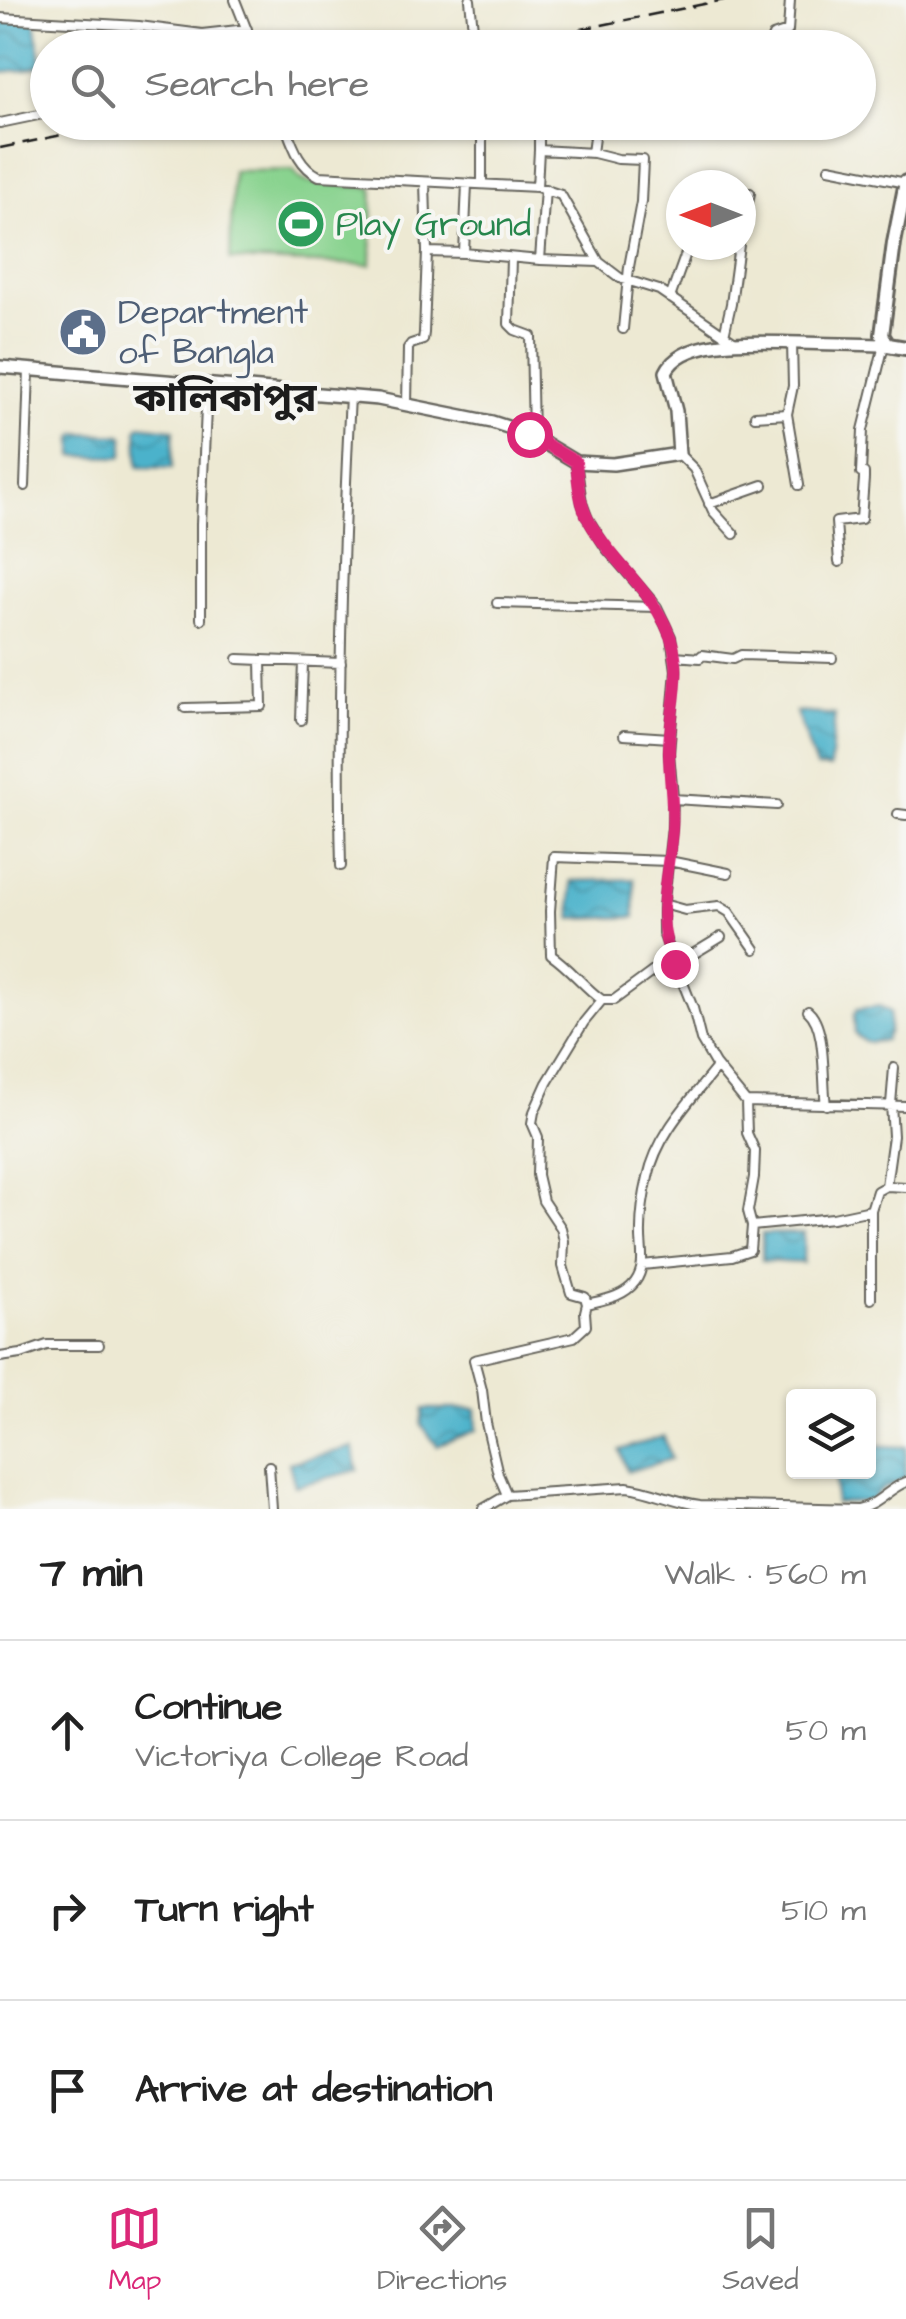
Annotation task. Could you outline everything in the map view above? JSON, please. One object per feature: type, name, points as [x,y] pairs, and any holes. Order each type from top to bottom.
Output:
[{"type":"main road","points":[[906,182],[882,335],[892,347],[906,348]]},
{"type":"street","points":[[235,0],[247,29],[238,30]]},
{"type":"street","points":[[470,0],[473,30]]},
{"type":"street","points":[[788,30],[790,0]]},
{"type":"street","points":[[0,18],[168,30]]},
{"type":"street","points":[[134,26],[135,30]]},
{"type":"street","points":[[0,124],[30,117]]},
{"type":"street","points":[[292,140],[311,173],[326,177],[541,188],[561,195],[599,262],[620,278],[659,290],[730,338]]},
{"type":"street","points":[[482,140],[482,184]]},
{"type":"street","points":[[539,140],[540,260]]},
{"type":"street","points":[[592,153],[594,140]]},
{"type":"street","points":[[539,150],[643,160],[624,329]]},
{"type":"street","points":[[829,168],[906,182]]},
{"type":"street","points":[[407,405],[408,348],[423,340],[424,332],[425,182]]},
{"type":"street","points":[[464,253],[467,184]]},
{"type":"street","points":[[427,252],[599,262]]},
{"type":"street","points":[[511,259],[509,324],[531,336],[533,436]]},
{"type":"street","points":[[670,298],[684,260]]},
{"type":"street","points":[[730,338],[737,260]]},
{"type":"street","points":[[734,534],[710,504],[694,469],[679,454],[676,411],[666,378],[668,367],[690,351],[730,338],[792,343],[885,342]]},
{"type":"street","points":[[839,562],[836,522],[861,519],[864,430],[885,342]]},
{"type":"street","points":[[792,343],[793,386],[788,414],[799,485]]},
{"type":"street","points":[[0,367],[350,396],[407,405],[478,417],[533,436],[576,462],[613,464],[679,454]]},
{"type":"street","points":[[25,486],[29,370]]},
{"type":"street","points":[[201,619],[207,385]]},
{"type":"street","points":[[341,866],[341,554],[350,396]]},
{"type":"street","points":[[755,416],[788,414]]},
{"type":"street","points":[[576,462],[588,519],[606,548],[657,607],[671,636],[676,670],[669,753],[673,800],[663,933],[693,1008],[701,1040],[746,1102],[746,1133],[755,1151],[748,1211],[752,1246],[747,1252],[642,1264]]},
{"type":"street","points":[[710,504],[763,485]]},
{"type":"street","points":[[497,603],[657,607]]},
{"type":"street","points":[[675,656],[832,658]]},
{"type":"street","points":[[238,659],[341,663]]},
{"type":"street","points":[[186,708],[262,706],[262,660]]},
{"type":"street","points":[[302,720],[303,662]]},
{"type":"street","points":[[624,735],[670,738]]},
{"type":"street","points":[[673,800],[777,805]]},
{"type":"street","points":[[721,937],[673,961],[614,1000],[602,1000],[568,967],[550,956],[554,857],[668,861],[728,872]]},
{"type":"street","points":[[663,904],[685,910],[719,906],[729,912],[755,949]]},
{"type":"street","points":[[507,1495],[498,1474],[474,1360],[574,1338],[586,1326],[586,1297],[571,1293],[561,1228],[544,1201],[537,1175],[538,1137],[532,1122],[547,1083],[602,1000]]},
{"type":"street","points":[[808,1011],[815,1018],[825,1062],[826,1105]]},
{"type":"street","points":[[587,1304],[614,1297],[634,1285],[642,1264],[641,1224],[648,1174],[658,1146],[717,1067]]},
{"type":"street","points":[[886,1186],[893,1136],[894,1068]]},
{"type":"street","points":[[746,1102],[906,1106]]},
{"type":"street","points":[[871,1299],[871,1210],[878,1191],[886,1186],[906,1187]]},
{"type":"street","points":[[752,1226],[871,1210]]},
{"type":"street","points":[[0,1357],[47,1345],[100,1345]]},
{"type":"street","points":[[269,1466],[272,1509]]},
{"type":"street","points":[[482,1509],[507,1495],[627,1487],[646,1489],[700,1507],[869,1507],[906,1482]]},
{"type":"green space","name":"Play Ground","points":[[293,170],[307,182],[373,188],[371,265],[230,260],[233,171]]},
{"type":"water","points":[[0,20],[35,21],[36,30],[30,30],[30,68],[0,72]]},
{"type":"water","points":[[140,425],[174,429],[172,468],[139,467]]},
{"type":"water","points":[[77,433],[122,435],[123,455],[74,456]]},
{"type":"water","points":[[796,712],[835,715],[830,768],[816,767]]},
{"type":"water","points":[[634,879],[635,917],[572,919],[571,881]]},
{"type":"water","points":[[880,1006],[890,1012],[885,1040],[862,1040],[855,1034],[857,1009]]},
{"type":"water","points":[[804,1233],[803,1263],[762,1261],[762,1234]]},
{"type":"water","points":[[423,1409],[476,1409],[477,1430],[437,1446],[421,1424]]},
{"type":"water","points":[[664,1436],[671,1459],[627,1472],[620,1450]]},
{"type":"water","points":[[876,1445],[906,1447],[905,1478],[870,1501],[835,1503],[836,1479],[876,1479]]},
{"type":"water","points":[[353,1447],[358,1470],[295,1486],[289,1463]]},
{"type":"railway","points":[[577,30],[724,0]]},
{"type":"railway","points":[[0,148],[38,140]]},
{"type":"place","name":"Play Ground","points":[[301,224]]},
{"type":"place","name":"Department of Bangla","points":[[83,332]]},
{"type":"district","name":"কালিকাপুর","points":[[225,399]]},
{"type":"route","points":[[529,434],[576,462],[588,519],[606,548],[657,607],[671,636],[676,670],[669,753],[672,828],[662,908],[663,933],[675,964]]}]
